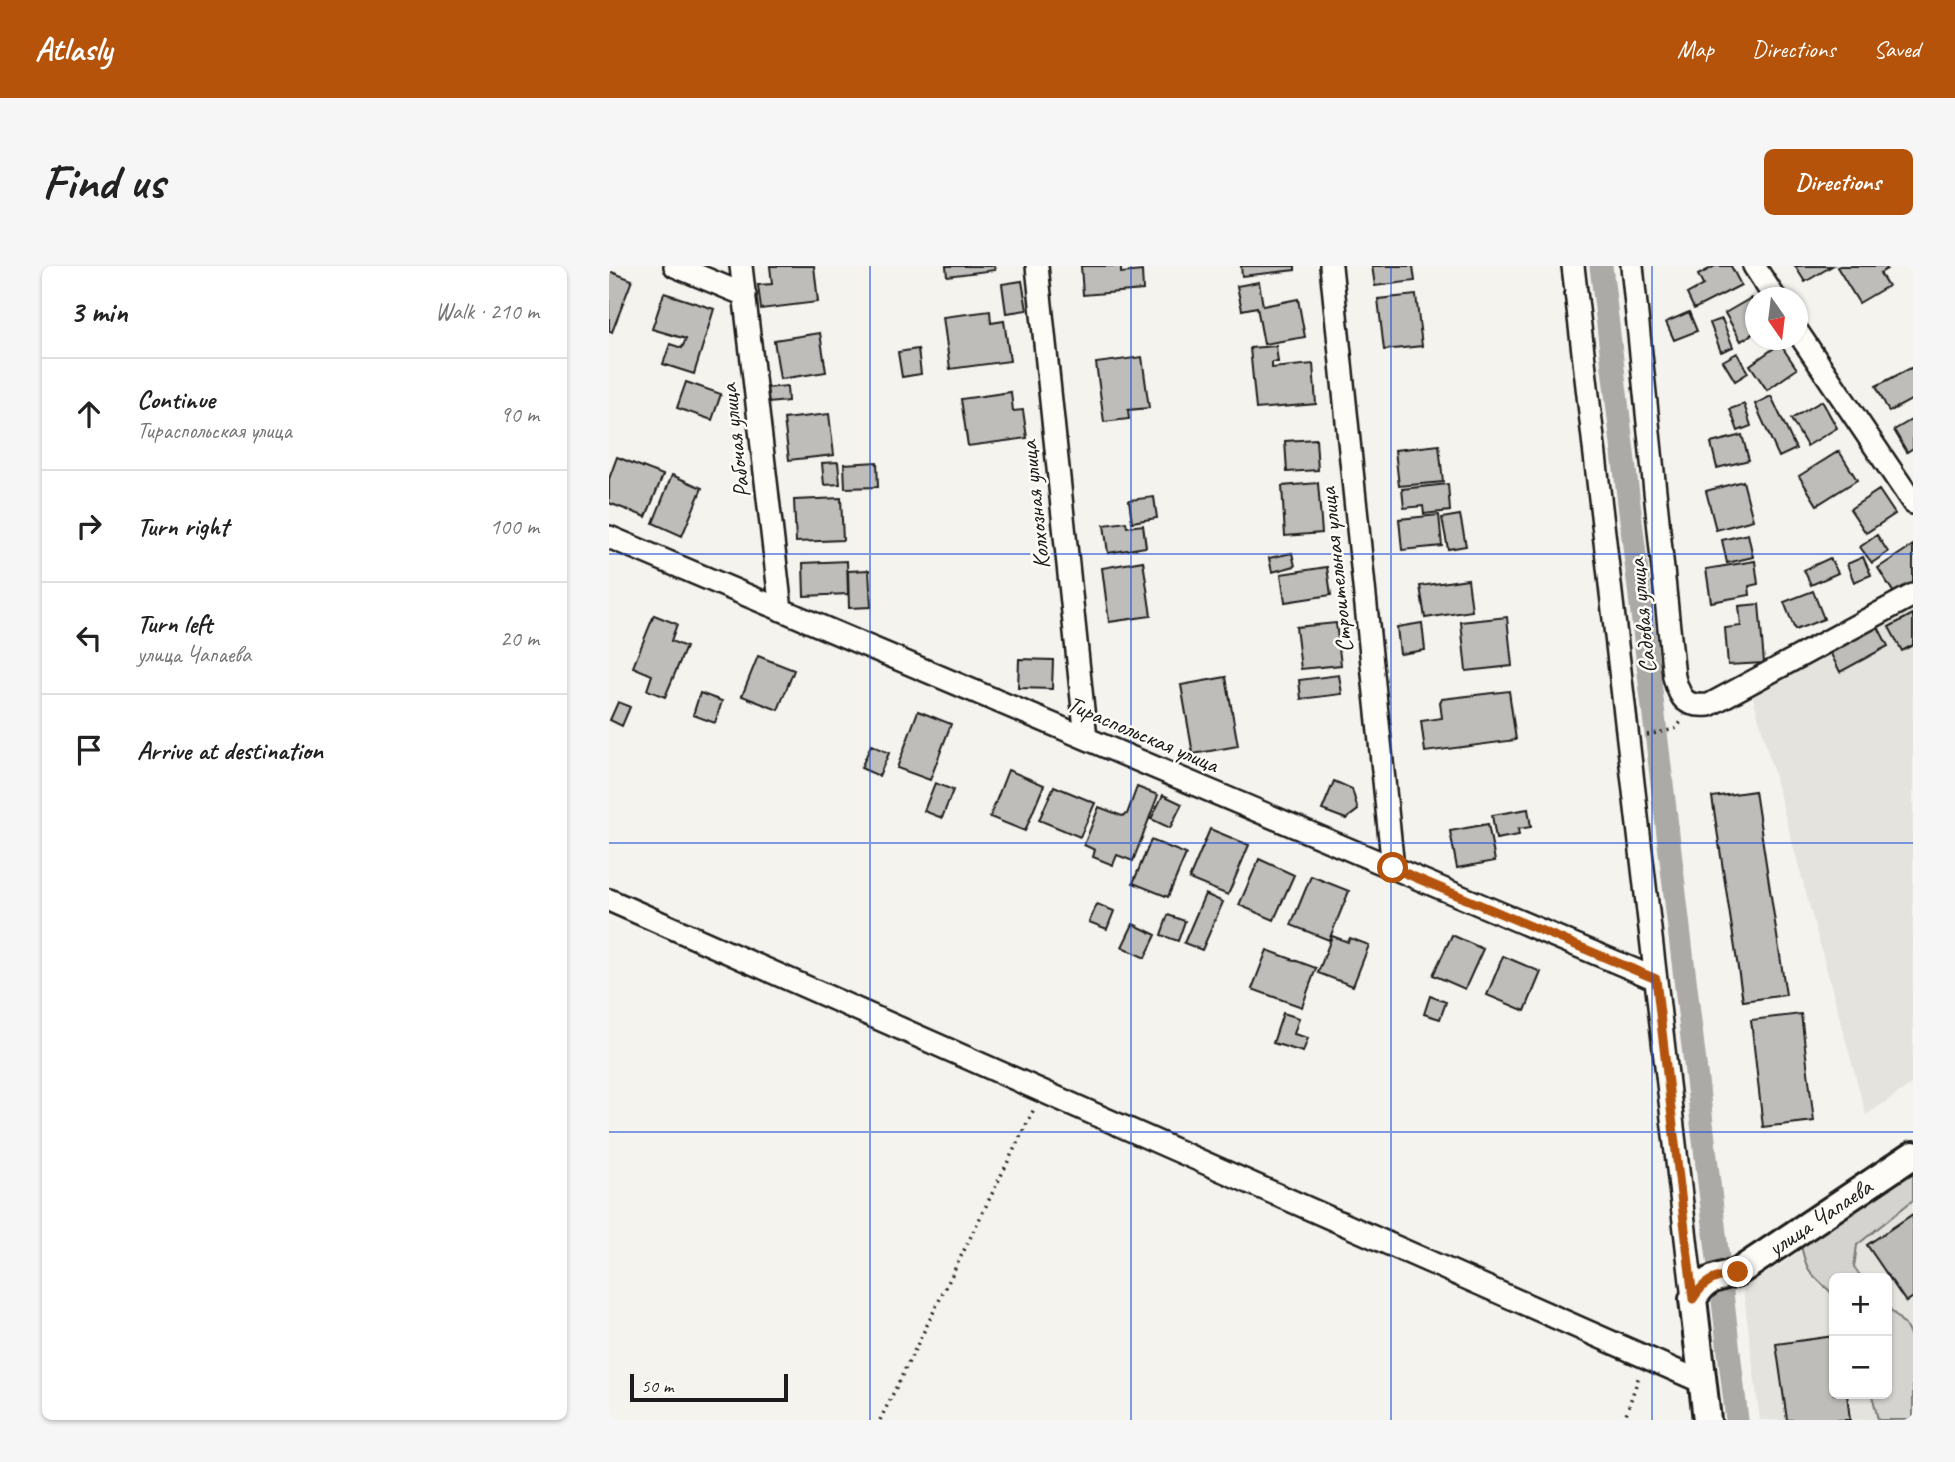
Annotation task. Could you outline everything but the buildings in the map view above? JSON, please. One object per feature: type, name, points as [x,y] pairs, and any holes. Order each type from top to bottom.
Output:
[{"type":"street","points":[[675,266],[745,295]]},
{"type":"street","name":"Рабочая улица","points":[[741,266],[781,610]]},
{"type":"street","name":"Колхозная улица","points":[[1037,266],[1086,738]]},
{"type":"street","name":"Строительная улица","points":[[1331,266],[1393,868]]},
{"type":"street","points":[[1573,266],[1656,979],[1701,1289],[1702,1382],[1707,1420]]},
{"type":"street","name":"Садовая улица","points":[[1632,266],[1674,677],[1678,693],[1685,701],[1696,706],[1709,705],[1913,595]]},
{"type":"street","points":[[1754,266],[1768,287]]},
{"type":"street","points":[[1808,347],[1913,503]]},
{"type":"street","name":"Тираспольская улица","points":[[609,537],[1656,979]]},
{"type":"street","points":[[609,900],[1702,1382]]},
{"type":"street","name":"улица Чапаева","points":[[1701,1289],[1738,1272],[1913,1155]]},
{"type":"path","points":[[1646,735],[1675,729]]},
{"type":"path","points":[[880,1420],[1042,1091]]},
{"type":"path","points":[[1624,1420],[1645,1357]]},
{"type":"shaded area","points":[[1913,587],[1913,1083],[1866,1115],[1749,682]]},
{"type":"shaded area","points":[[1913,1162],[1913,1200],[1857,1245],[1854,1267],[1858,1273],[1829,1273],[1829,1290],[1811,1272],[1800,1241]]},
{"type":"shaded area","points":[[1913,1179],[1913,1420],[1760,1420],[1743,1288]]},
{"type":"shaded area","points":[[1892,1311],[1905,1325],[1913,1341],[1913,1420],[1878,1420],[1873,1399],[1892,1399]]},
{"type":"waterway","points":[[1601,266],[1737,1420]]},
{"type":"route","points":[[1393,868],[1656,979],[1693,1299],[1709,1279],[1738,1272]]}]
